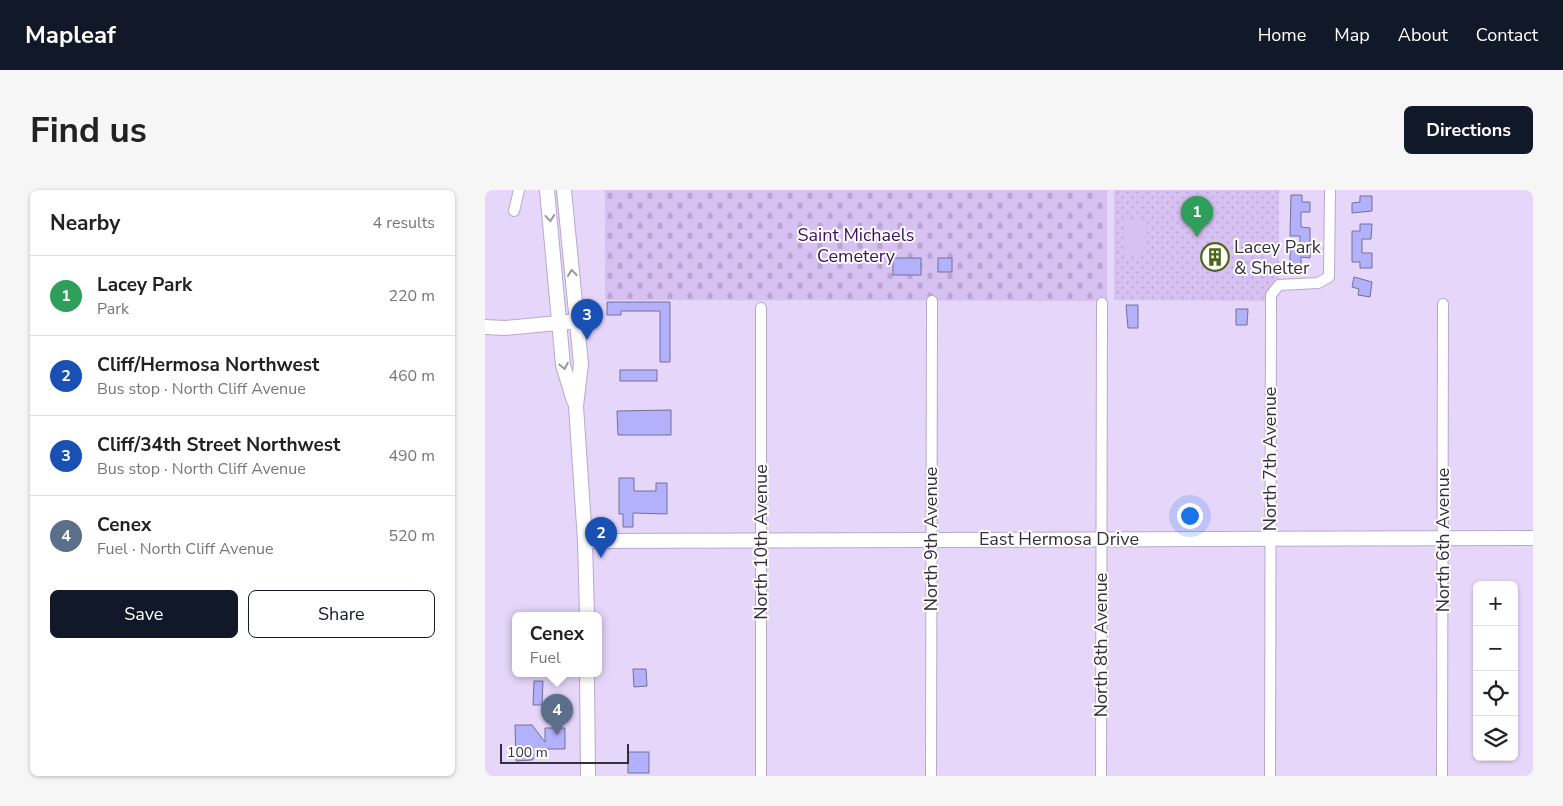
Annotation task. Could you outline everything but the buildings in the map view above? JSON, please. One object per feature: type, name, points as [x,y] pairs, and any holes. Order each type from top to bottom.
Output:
[{"type":"street","points":[[514,211],[519,190]]},
{"type":"street","points":[[547,190],[563,365],[576,406]]},
{"type":"street","points":[[564,190],[581,364],[576,406],[585,541],[587,612]]},
{"type":"street","name":"North 7th Avenue","points":[[1271,776],[1271,295],[1279,285],[1318,283],[1329,277],[1330,190]]},
{"type":"street","name":"North 9th Avenue","points":[[931,776],[932,302]]},
{"type":"street","name":"North 8th Avenue","points":[[1101,303],[1101,776]]},
{"type":"street","name":"North 6th Avenue","points":[[1442,776],[1443,304]]},
{"type":"street","name":"North 10th Avenue","points":[[761,308],[761,776]]},
{"type":"street","points":[[485,327],[505,328],[577,322]]},
{"type":"street","name":"East Hermosa Drive","points":[[585,541],[1533,538]]},
{"type":"street","points":[[587,677],[588,776]]},
{"type":"green space","name":"Saint Michaels Cemetery","points":[[605,190],[1107,190],[1107,301],[605,300]]},
{"type":"green space","points":[[1114,190],[1279,190],[1279,285],[1271,301],[1114,300]]},
{"type":"green space","points":[[1125,220],[1147,220],[1147,255],[1125,254]]},
{"type":"place","name":"Lacey Park","points":[[1197,237]]},
{"type":"place","name":"Lacey Park & Shelter","points":[[1215,257]]},
{"type":"place","name":"Cliff/34th Street Northwest","points":[[587,340]]},
{"type":"place","name":"Cliff/Hermosa Northwest","points":[[601,558]]},
{"type":"place","name":"Cenex","points":[[557,735]]}]
